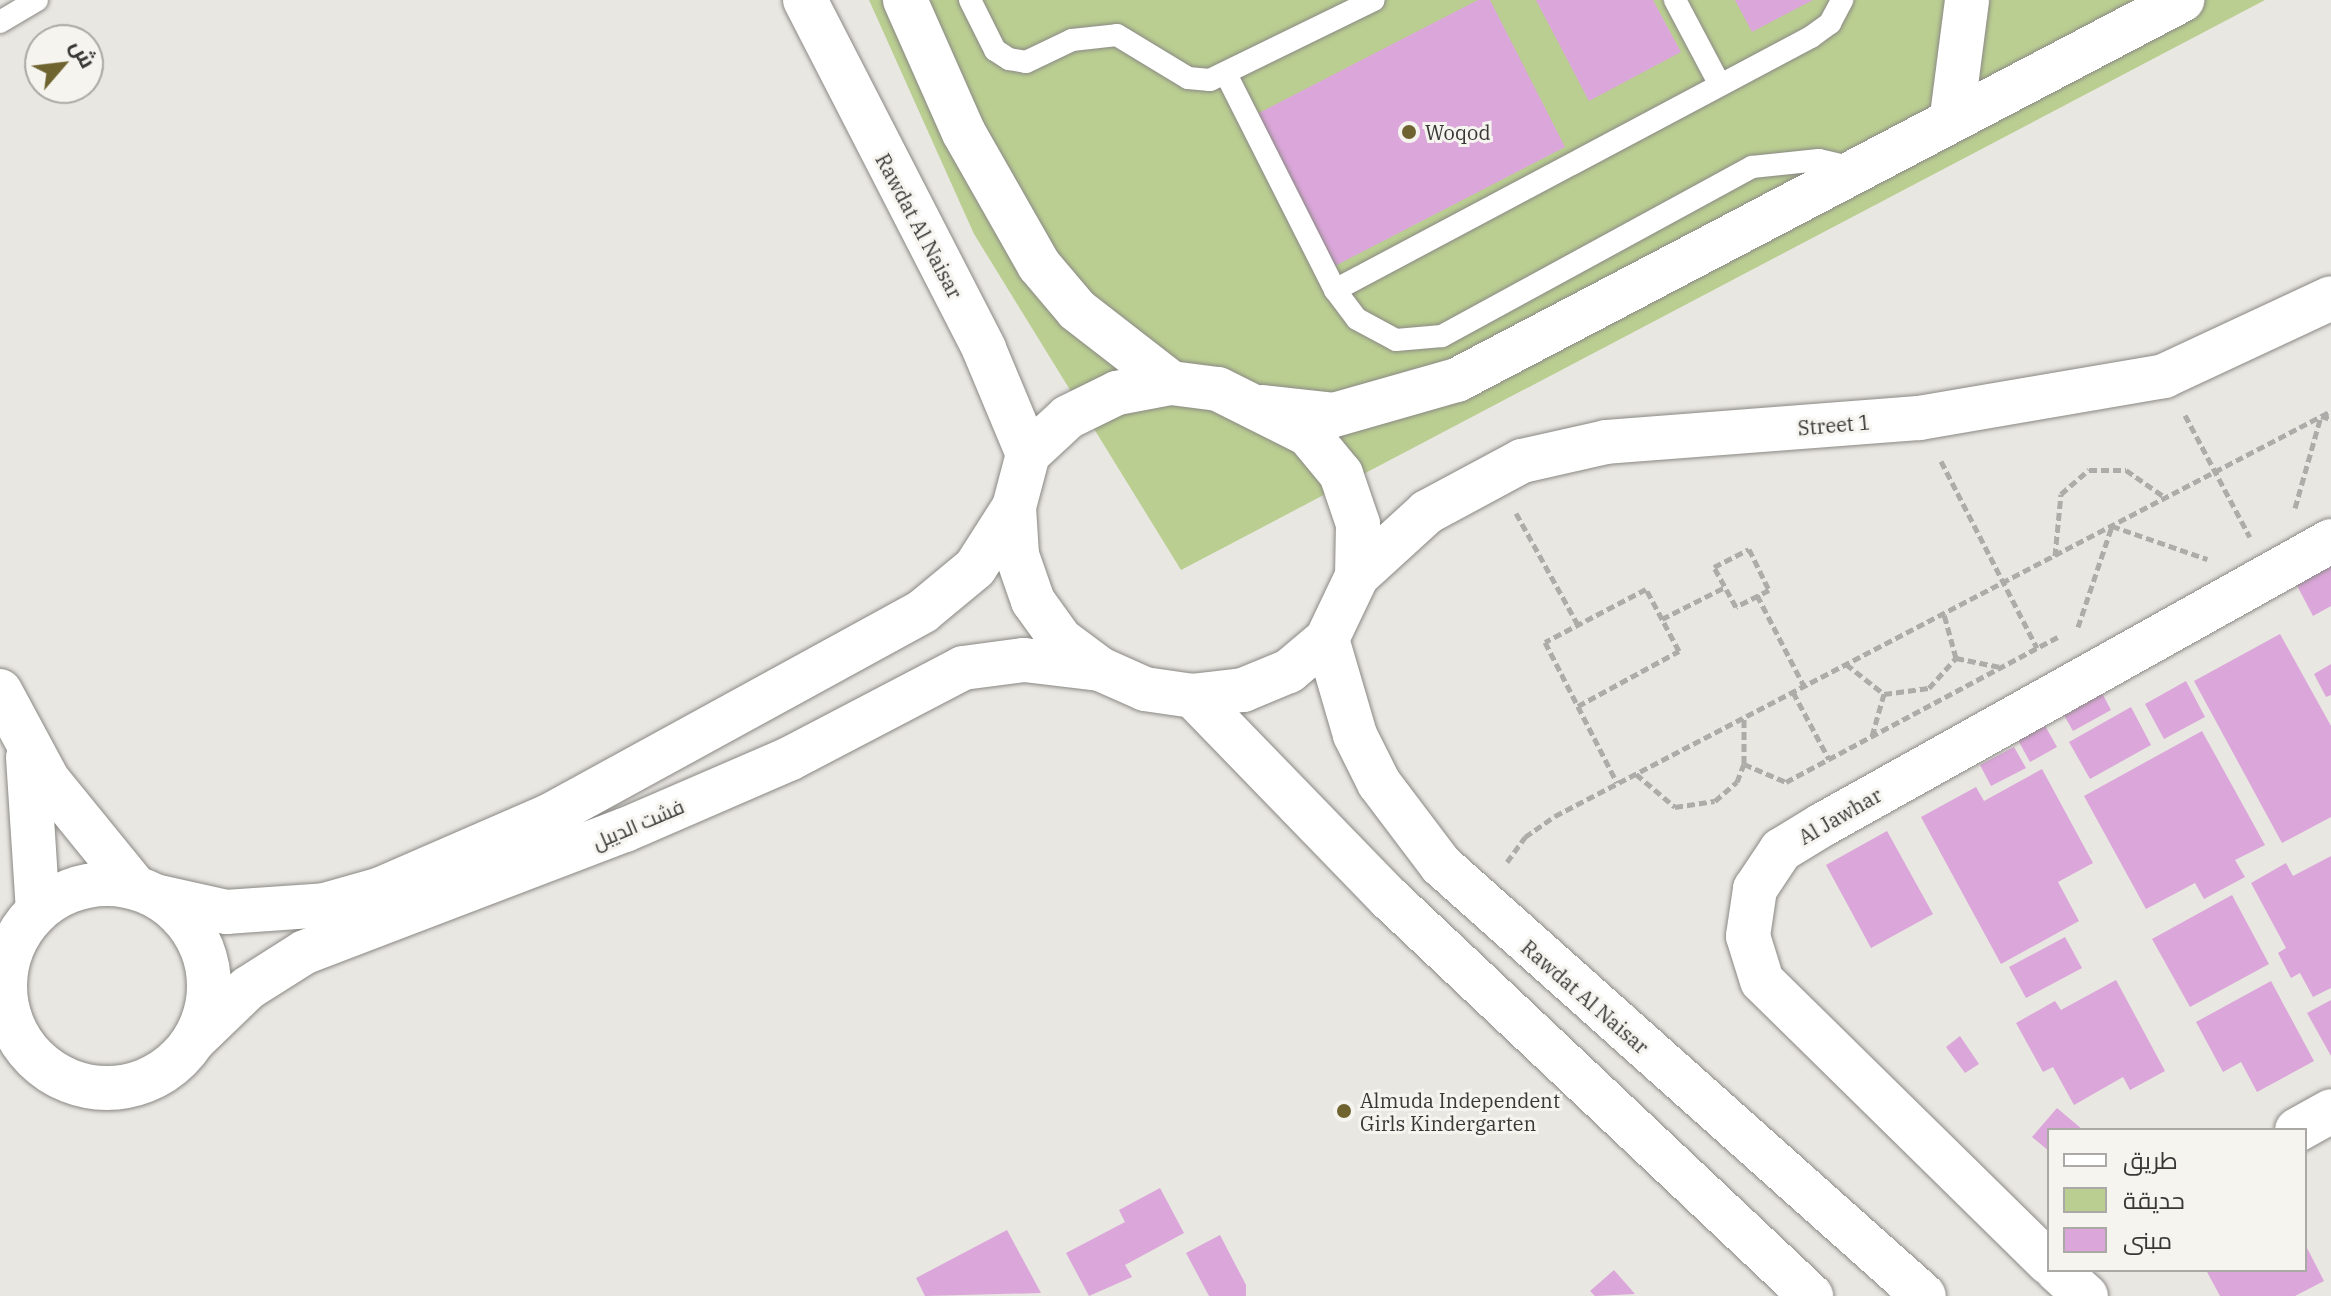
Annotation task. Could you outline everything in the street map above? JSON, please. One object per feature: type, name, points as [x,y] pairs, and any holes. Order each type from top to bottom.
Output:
[{"type":"street","name":"Rawdat Al Naisar","points":[[805,0],[984,349],[1028,454]]},
{"type":"street","points":[[905,0],[964,133],[1039,265],[1077,310],[1171,383]]},
{"type":"street","points":[[1952,116],[1967,0]]},
{"type":"street","points":[[2114,0],[2171,5]]},
{"type":"street","points":[[1263,407],[1334,415],[1457,380],[1952,116],[2171,5]]},
{"type":"street","name":"Street 1","points":[[1357,576],[1427,512],[1493,471],[1606,442],[1919,418],[2164,376],[2331,298]]},
{"type":"street","points":[[19,932],[67,891],[147,892],[226,912],[325,905],[381,889],[549,816],[923,611],[975,568],[1014,507],[1028,454],[1068,417],[1105,399],[1171,383],[1218,389],[1263,407],[1308,434],[1341,474],[1358,524],[1357,576],[1327,639],[1289,671],[1254,685],[1193,696],[1145,689],[1100,669],[1061,640],[1033,601],[1017,555],[1014,507]]},
{"type":"street","name":"Al Jawhar","points":[[2047,1261],[1762,981],[1748,936],[1755,889],[1781,850],[2260,557],[2318,525]]},
{"type":"street","name":"Rawdat Al Naisar","points":[[1327,639],[1339,695],[1379,783],[1441,865],[1495,918],[1924,1296]]},
{"type":"street","name":"فشت الديبل","points":[[194,1040],[248,988],[305,952],[638,825],[789,759],[963,668],[1024,660],[1100,669]]},
{"type":"street","points":[[0,691],[25,739],[74,818],[196,937],[206,962],[209,989],[194,1040],[156,1076],[105,1088],[79,1084],[17,1054],[8,1011],[8,959],[19,932],[25,739]]},
{"type":"street","points":[[1193,696],[1390,899],[1811,1296]]},
{"type":"street","points":[[2301,1128],[2331,1111]]},
{"type":"street","points":[[2059,1272],[2086,1296]]},
{"type":"lane","points":[[0,22],[37,0]]},
{"type":"lane","points":[[970,0],[995,50],[1009,59],[1026,62],[1072,40],[1117,35],[1188,78],[1227,76],[1374,0]]},
{"type":"lane","points":[[1675,0],[1719,83]]},
{"type":"lane","points":[[1335,290],[1719,83],[1811,37],[1830,23],[1842,0]]},
{"type":"lane","points":[[1227,76],[1335,290],[1375,332],[1419,342],[1752,167],[1808,159],[1853,168]]},
{"type":"path","points":[[2164,376],[2260,557]]},
{"type":"path","points":[[1495,918],[1507,862],[1525,837],[1617,783],[2331,411]]},
{"type":"path","points":[[2321,416],[2331,419]]},
{"type":"path","points":[[2318,525],[2293,516],[2321,416]]},
{"type":"path","points":[[1919,418],[2037,648]]},
{"type":"path","points":[[2055,556],[2061,494],[2089,470],[2126,470],[2166,498]]},
{"type":"path","points":[[1493,471],[1578,625]]},
{"type":"path","points":[[2112,526],[2209,560]]},
{"type":"path","points":[[2078,627],[2112,526]]},
{"type":"path","points":[[2260,557],[2261,533]]},
{"type":"path","points":[[2236,546],[2260,557]]},
{"type":"path","points":[[1749,549],[1769,590],[1736,607],[1725,587],[1714,567],[1749,549]]},
{"type":"path","points":[[2196,566],[2222,553]]},
{"type":"path","points":[[1662,619],[1725,587]]},
{"type":"path","points":[[1578,706],[1679,651],[1646,589],[1545,642],[1617,783]]},
{"type":"path","points":[[1757,595],[1804,686]]},
{"type":"path","points":[[1944,614],[1956,658]]},
{"type":"path","points":[[1744,764],[1786,782],[2091,620]]},
{"type":"path","points":[[1956,658],[2001,667]]},
{"type":"path","points":[[1846,664],[1884,694],[1929,688],[1956,658]]},
{"type":"path","points":[[1793,692],[1829,759]]},
{"type":"path","points":[[1872,736],[1884,694]]},
{"type":"path","points":[[1636,774],[1661,800],[1698,809],[1729,791],[1744,764],[1745,717]]},
{"type":"green space","points":[[869,0],[2265,0],[1181,570],[974,234]]},
{"type":"building","name":"Woqod","points":[[1478,0],[1490,0],[1565,147],[1331,268],[1253,116]]},
{"type":"building","points":[[1536,0],[1653,0],[1681,52],[1589,101]]},
{"type":"building","points":[[1735,0],[1813,0],[1752,32]]},
{"type":"building","points":[[2331,564],[2331,606],[2313,616],[2293,578]]},
{"type":"building","points":[[2280,634],[2331,726],[2331,817],[2282,843],[2194,681]]},
{"type":"building","points":[[2331,664],[2331,695],[2326,697],[2314,674]]},
{"type":"building","points":[[2095,680],[2111,710],[2073,731],[2056,701]]},
{"type":"building","points":[[2186,681],[2205,717],[2164,739],[2145,704]]},
{"type":"building","points":[[2131,707],[2151,745],[2090,779],[2069,742]]},
{"type":"building","points":[[2039,715],[2057,747],[2030,762],[2012,729]]},
{"type":"building","points":[[2202,731],[2265,845],[2235,860],[2245,877],[2204,899],[2195,883],[2146,909],[2084,796]]},
{"type":"building","points":[[2014,747],[2026,768],[1991,786],[1980,765]]},
{"type":"building","points":[[2042,769],[2093,863],[2058,882],[2079,921],[2001,964],[1921,817],[1976,787],[1984,801]]},
{"type":"building","points":[[1887,831],[1933,914],[1871,948],[1826,865]]},
{"type":"building","points":[[2331,856],[2331,988],[2313,997],[2300,973],[2291,978],[2278,953],[2286,948],[2251,883],[2286,863],[2293,876]]},
{"type":"building","points":[[2232,895],[2269,964],[2190,1007],[2152,939]]},
{"type":"building","points":[[2065,937],[2082,968],[2026,998],[2009,967]]},
{"type":"building","points":[[2116,980],[2165,1071],[2130,1090],[2123,1077],[2074,1105],[2053,1067],[2043,1072],[2016,1023],[2055,1001],[2061,1010]]},
{"type":"building","points":[[2271,981],[2314,1061],[2257,1092],[2241,1062],[2223,1072],[2196,1022]]},
{"type":"building","points":[[2331,1000],[2331,1056],[2307,1013]]},
{"type":"building","points":[[1960,1036],[1979,1064],[1965,1073],[1946,1047]]},
{"type":"building","points":[[2057,1108],[2081,1128],[2047,1128],[2047,1149],[2032,1137]]},
{"type":"building","points":[[1160,1188],[1184,1233],[1125,1265],[1132,1277],[1089,1296],[1066,1253],[1125,1222],[1119,1210]]},
{"type":"building","points":[[1007,1230],[1041,1293],[925,1296],[916,1278]]},
{"type":"building","points":[[1220,1235],[1246,1285],[1246,1296],[1209,1296],[1186,1253]]},
{"type":"building","points":[[2307,1248],[2324,1281],[2295,1296],[2220,1296],[2207,1272],[2307,1272]]},
{"type":"building","points":[[1614,1270],[1635,1294],[1595,1296],[1590,1291]]},
{"type":"place","name":"Woqod","points":[[1409,132]]},
{"type":"place","name":"Almuda Independent Girls Kindergarten","points":[[1344,1111]]}]
